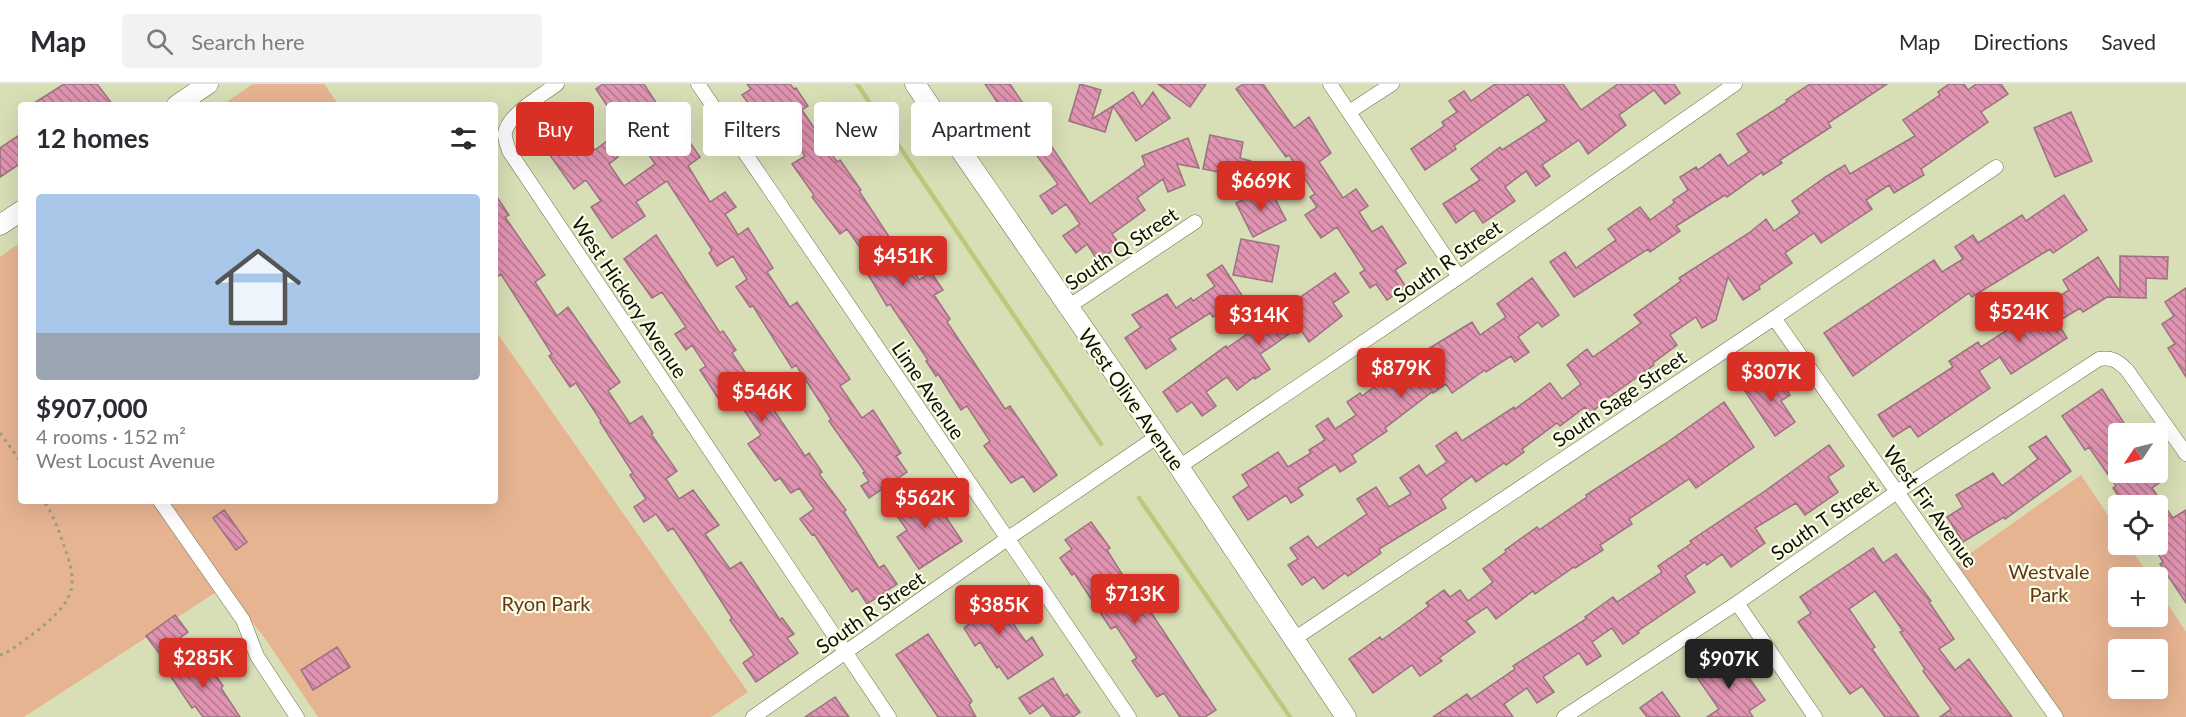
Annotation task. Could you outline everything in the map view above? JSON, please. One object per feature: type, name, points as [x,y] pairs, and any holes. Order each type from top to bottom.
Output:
[{"type":"street","points":[[181,102],[208,84]]},
{"type":"street","name":"West Hickory Avenue","points":[[557,84],[508,123],[504,135],[509,151],[889,717]]},
{"type":"street","name":"Lime Avenue","points":[[698,84],[1129,717]]},
{"type":"street","name":"West Olive Avenue","points":[[915,84],[1158,436],[1346,717]]},
{"type":"street","points":[[1330,84],[1459,277]]},
{"type":"street","points":[[1349,112],[1392,84]]},
{"type":"street","name":"South R Street","points":[[1179,467],[1459,277],[1735,84]]},
{"type":"street","name":"South Sage Street","points":[[1294,639],[1996,167]]},
{"type":"street","points":[[0,225],[18,213]]},
{"type":"street","name":"South Q Street","points":[[1068,307],[1195,222]]},
{"type":"street","name":"West Fir Avenue","points":[[1774,318],[2056,717]]},
{"type":"street","name":"South T Street","points":[[1564,717],[1582,712],[1897,492],[2099,359],[2108,357],[2119,362],[2127,370],[2186,454]]},
{"type":"street","name":"South R Street","points":[[753,717],[1158,436]]},
{"type":"street","points":[[162,504],[243,620],[257,656],[297,717]]},
{"type":"street","points":[[1737,603],[1815,717]]},
{"type":"path","points":[[0,433],[18,458]]},
{"type":"path","points":[[0,655],[47,625],[62,606],[72,586],[69,559],[53,516],[46,504]]},
{"type":"green space","points":[[253,84],[324,84],[337,102],[226,102]]},
{"type":"green space","name":"Ryon Park","points":[[18,244],[18,504],[498,504],[498,334],[748,692],[711,717],[318,717],[264,637],[224,587],[24,717],[0,717],[0,257]]},
{"type":"green space","name":"Westvale Park","points":[[2081,475],[2108,515],[2108,555],[2135,555],[2143,567],[2108,567],[2108,627],[2168,627],[2168,605],[2186,632],[2186,717],[2060,717],[1955,564]]},
{"type":"building","points":[[64,84],[97,84],[111,102],[36,102]]},
{"type":"building","points":[[603,84],[644,84],[656,102],[606,102],[606,104],[596,89]]},
{"type":"building","points":[[747,84],[790,84],[794,89],[796,88],[808,106],[802,110],[802,102],[748,102],[742,95],[751,89]]},
{"type":"building","points":[[985,84],[1010,84],[1022,102],[997,102]]},
{"type":"building","points":[[1080,84],[1101,90],[1092,119],[1113,106],[1105,132],[1069,121]]},
{"type":"building","points":[[1158,84],[1206,84],[1190,107]]},
{"type":"building","points":[[1243,84],[1263,84],[1294,128],[1309,117],[1331,153],[1319,162],[1343,198],[1356,189],[1368,206],[1359,212],[1372,232],[1382,226],[1406,263],[1395,270],[1406,287],[1387,300],[1376,284],[1370,288],[1360,273],[1365,270],[1337,227],[1321,238],[1305,215],[1317,207],[1310,197],[1315,194],[1289,155],[1286,157],[1236,89]]},
{"type":"building","points":[[1495,84],[1563,84],[1581,110],[1618,84],[1674,84],[1680,93],[1665,104],[1654,90],[1619,115],[1626,125],[1588,154],[1579,140],[1542,165],[1550,176],[1536,186],[1526,171],[1505,187],[1515,201],[1483,223],[1474,210],[1456,223],[1443,204],[1480,180],[1471,169],[1500,147],[1502,150],[1547,121],[1528,94],[1454,146],[1456,149],[1425,170],[1411,149],[1444,126],[1442,122],[1457,112],[1449,101],[1464,91],[1471,101]]},
{"type":"building","points":[[1810,84],[1887,84],[1828,123],[1831,127],[1780,160],[1782,163],[1763,175],[1762,172],[1727,197],[1725,195],[1676,226],[1680,231],[1650,252],[1648,249],[1574,297],[1550,262],[1565,252],[1576,268],[1616,240],[1608,229],[1640,207],[1650,220],[1688,190],[1680,177],[1696,167],[1698,170],[1720,154],[1728,166],[1749,152],[1737,134],[1787,102],[1786,100]]},
{"type":"building","points":[[1949,84],[1964,84],[1968,90],[1976,84],[2001,84],[2008,94],[1981,112],[1988,122],[1921,169],[1924,175],[1894,193],[1889,185],[1866,200],[1872,209],[1821,243],[1814,233],[1785,253],[1792,263],[1759,286],[1760,289],[1743,300],[1728,277],[1716,320],[1702,328],[1696,317],[1670,335],[1677,345],[1590,414],[1585,407],[1560,426],[1557,423],[1522,449],[1524,452],[1506,465],[1504,463],[1476,482],[1472,476],[1441,499],[1446,508],[1379,549],[1381,553],[1348,576],[1345,573],[1323,589],[1314,577],[1302,585],[1288,565],[1298,559],[1290,548],[1308,536],[1317,548],[1367,514],[1357,499],[1376,487],[1389,507],[1411,494],[1400,478],[1419,465],[1426,476],[1447,462],[1436,446],[1456,432],[1462,441],[1514,407],[1515,409],[1550,383],[1562,399],[1581,384],[1567,365],[1587,349],[1593,357],[1641,323],[1634,315],[1681,281],[1679,278],[1749,233],[1766,219],[1774,231],[1800,213],[1792,201],[1827,176],[1845,165],[1850,174],[1915,136],[1903,120],[1940,95],[1938,92]]},
{"type":"building","points":[[1133,92],[1142,107],[1153,92],[1170,118],[1136,141],[1113,106]]},
{"type":"building","points":[[802,110],[814,128],[814,156],[833,156],[837,162],[840,160],[919,280],[931,272],[943,290],[934,295],[950,319],[947,322],[1005,409],[1010,406],[1057,475],[1034,492],[1023,476],[1011,483],[984,446],[990,441],[967,406],[961,410],[938,374],[936,376],[926,361],[928,360],[890,304],[887,306],[864,268],[871,263],[847,229],[840,234],[812,197],[814,195],[792,164],[805,156],[802,151]]},
{"type":"building","points":[[2071,112],[2092,161],[2055,177],[2034,128]]},
{"type":"building","points":[[1210,135],[1243,142],[1240,158],[1251,161],[1245,189],[1222,185],[1224,173],[1203,169]]},
{"type":"building","points":[[18,136],[18,165],[0,177],[0,148]]},
{"type":"building","points":[[1188,138],[1199,168],[1177,164],[1185,185],[1168,192],[1163,179],[1137,198],[1145,210],[1112,234],[1120,245],[1098,261],[1087,244],[1076,253],[1063,236],[1080,224],[1066,204],[1052,214],[1040,196],[1058,184],[1037,156],[1052,156],[1052,147],[1090,204],[1145,165],[1142,156]]},
{"type":"building","points":[[606,142],[606,156],[618,157],[609,164],[624,186],[655,164],[650,156],[691,156],[691,144],[700,157],[688,166],[710,202],[725,192],[736,207],[725,214],[738,235],[748,228],[773,268],[767,272],[790,307],[797,302],[850,379],[840,386],[862,418],[873,410],[901,453],[896,456],[907,472],[869,498],[861,486],[869,481],[863,473],[865,472],[829,421],[831,419],[796,365],[792,368],[753,306],[750,307],[736,287],[747,279],[733,256],[717,266],[709,253],[712,250],[667,181],[636,202],[645,216],[612,238],[591,207],[601,201],[586,180],[574,189],[551,156],[594,156],[594,149]]},
{"type":"building","points":[[1269,187],[1286,220],[1253,237],[1236,203]]},
{"type":"building","points":[[2064,195],[2087,230],[2053,253],[2050,249],[1972,297],[1969,293],[1853,376],[1824,333],[1934,260],[1942,272],[1963,259],[1955,247],[1973,235],[1978,243],[2022,215],[2026,221]]},
{"type":"building","points":[[498,198],[509,215],[505,217],[545,275],[535,282],[557,316],[568,307],[620,382],[608,391],[630,424],[642,416],[653,433],[651,434],[677,471],[666,479],[679,499],[693,490],[719,525],[705,534],[730,569],[741,562],[780,620],[782,618],[794,634],[787,638],[798,653],[756,682],[743,663],[754,655],[730,620],[732,618],[673,528],[668,531],[656,514],[644,522],[634,507],[646,499],[630,475],[633,473],[576,383],[570,387],[549,356],[552,354],[501,274],[498,276]]},
{"type":"building","points":[[656,235],[720,333],[723,331],[736,350],[732,353],[769,408],[771,406],[805,456],[809,453],[822,472],[819,474],[846,510],[844,512],[879,568],[884,565],[897,584],[867,604],[857,588],[852,592],[814,534],[812,535],[800,519],[814,509],[799,488],[791,493],[780,478],[775,481],[748,444],[761,435],[738,401],[725,409],[700,370],[706,366],[692,345],[686,350],[675,334],[686,327],[662,292],[652,298],[624,259]]},
{"type":"building","points":[[1241,239],[1279,246],[1272,282],[1233,275]]},
{"type":"building","points":[[2120,256],[2168,257],[2167,279],[2146,278],[2146,298],[2107,297],[2083,312],[2080,308],[2057,322],[2067,338],[2011,374],[2000,357],[1979,371],[1990,388],[1918,437],[1910,426],[1893,437],[1878,415],[1953,367],[1949,361],[1978,342],[1981,347],[2069,290],[2063,280],[2098,257],[2120,292]]},
{"type":"building","points":[[1222,265],[1243,297],[1213,317],[1210,313],[1169,339],[1176,349],[1146,369],[1125,338],[1141,327],[1132,315],[1167,294],[1176,308],[1191,298],[1193,301],[1215,286],[1207,275]]},
{"type":"building","points":[[1335,273],[1349,292],[1333,303],[1342,316],[1309,342],[1299,327],[1260,354],[1270,369],[1255,379],[1254,377],[1237,390],[1227,377],[1206,392],[1216,406],[1202,416],[1192,402],[1177,412],[1163,392],[1226,346],[1227,348]]},
{"type":"building","points":[[1532,278],[1559,315],[1542,327],[1538,322],[1518,337],[1529,352],[1515,362],[1511,356],[1486,372],[1485,370],[1452,393],[1446,384],[1432,392],[1385,428],[1387,431],[1352,455],[1356,462],[1340,472],[1335,464],[1298,488],[1303,495],[1291,503],[1286,495],[1248,520],[1233,497],[1249,486],[1242,475],[1278,452],[1288,467],[1311,453],[1309,450],[1325,440],[1316,426],[1328,418],[1335,429],[1356,415],[1347,402],[1360,393],[1362,396],[1387,377],[1397,389],[1432,364],[1423,352],[1472,322],[1480,335],[1506,317],[1497,304]]},
{"type":"building","points":[[2186,288],[2186,377],[2168,348],[2175,344],[2162,324],[2174,316],[2165,302]]},
{"type":"building","points":[[1774,371],[1790,395],[1781,401],[1795,422],[1775,436],[1745,391]]},
{"type":"building","points":[[2102,389],[2124,423],[2108,423],[2108,474],[2089,447],[2085,450],[2062,416]]},
{"type":"building","points":[[1724,402],[1754,447],[1696,488],[1689,479],[1629,519],[1632,524],[1600,545],[1603,550],[1535,594],[1533,591],[1496,619],[1487,607],[1466,621],[1475,632],[1439,658],[1442,661],[1420,676],[1412,665],[1373,693],[1349,659],[1380,637],[1382,640],[1429,606],[1426,603],[1444,590],[1450,597],[1460,590],[1468,601],[1493,582],[1483,569],[1506,552],[1505,550],[1537,527],[1539,530],[1587,497],[1586,495],[1665,444]]},
{"type":"building","points":[[2046,436],[2071,471],[2005,519],[2004,517],[1963,542],[1947,517],[1963,507],[1956,495],[1993,473],[2002,486],[2038,459],[2029,447]]},
{"type":"building","points":[[1829,445],[1844,466],[1828,477],[1838,492],[1805,515],[1796,503],[1755,528],[1765,543],[1731,567],[1722,554],[1707,565],[1705,562],[1685,576],[1695,592],[1623,644],[1612,628],[1592,642],[1601,656],[1587,665],[1579,653],[1543,677],[1554,692],[1537,703],[1527,688],[1504,704],[1513,717],[1433,717],[1467,694],[1471,699],[1515,669],[1513,666],[1586,619],[1585,617],[1613,597],[1617,602],[1662,572],[1658,566],[1692,543],[1690,541]]},
{"type":"building","points":[[2114,483],[2159,483],[2152,488],[2157,495],[2118,495],[2113,488],[2116,486]]},
{"type":"building","points":[[926,487],[962,541],[919,569],[897,537],[907,530],[893,510]]},
{"type":"building","points":[[224,510],[247,542],[236,550],[213,518]]},
{"type":"building","points":[[2186,510],[2186,603],[2168,576],[2168,567],[2162,567],[2160,564],[2163,562],[2159,555],[2168,555],[2168,511],[2173,518]]},
{"type":"building","points":[[1091,522],[1110,548],[1107,550],[1122,574],[1111,581],[1128,608],[1142,599],[1216,710],[1205,717],[1180,717],[1164,693],[1157,697],[1132,661],[1137,658],[1116,626],[1111,629],[1074,573],[1072,575],[1060,558],[1072,549],[1065,540]]},
{"type":"building","points":[[1873,548],[1883,563],[1896,554],[1931,601],[1929,602],[1954,639],[1939,649],[1955,670],[1969,659],[2012,717],[1940,717],[1951,709],[1923,671],[1925,669],[1900,632],[1903,631],[1875,591],[1849,609],[1875,647],[1872,649],[1919,717],[1885,717],[1862,686],[1850,694],[1798,622],[1811,613],[1800,597]]},
{"type":"building","points":[[981,594],[992,610],[1004,602],[1016,619],[1012,622],[1026,642],[1032,637],[1043,655],[1008,679],[999,666],[997,668],[980,642],[975,646],[964,628],[969,624],[959,609]]},
{"type":"building","points":[[175,615],[188,632],[159,653],[146,636]]},
{"type":"building","points":[[928,634],[972,701],[969,705],[976,717],[938,717],[896,655]]},
{"type":"building","points":[[337,647],[350,667],[313,690],[301,670]]},
{"type":"building","points":[[200,653],[223,686],[221,688],[240,717],[203,717],[195,706],[192,708],[169,674]]},
{"type":"building","points":[[1716,657],[1726,671],[1738,662],[1765,700],[1749,711],[1753,717],[1707,717],[1719,709],[1694,673]]},
{"type":"building","points":[[1053,678],[1064,696],[1067,694],[1080,712],[1073,717],[1052,717],[1043,705],[1030,714],[1019,698]]},
{"type":"building","points":[[1662,692],[1680,717],[1647,717],[1640,708]]},
{"type":"building","points":[[835,697],[849,717],[805,717]]},
{"type":"waterway","points":[[857,84],[1101,444]]},
{"type":"waterway","points":[[1139,498],[1290,717]]}]
